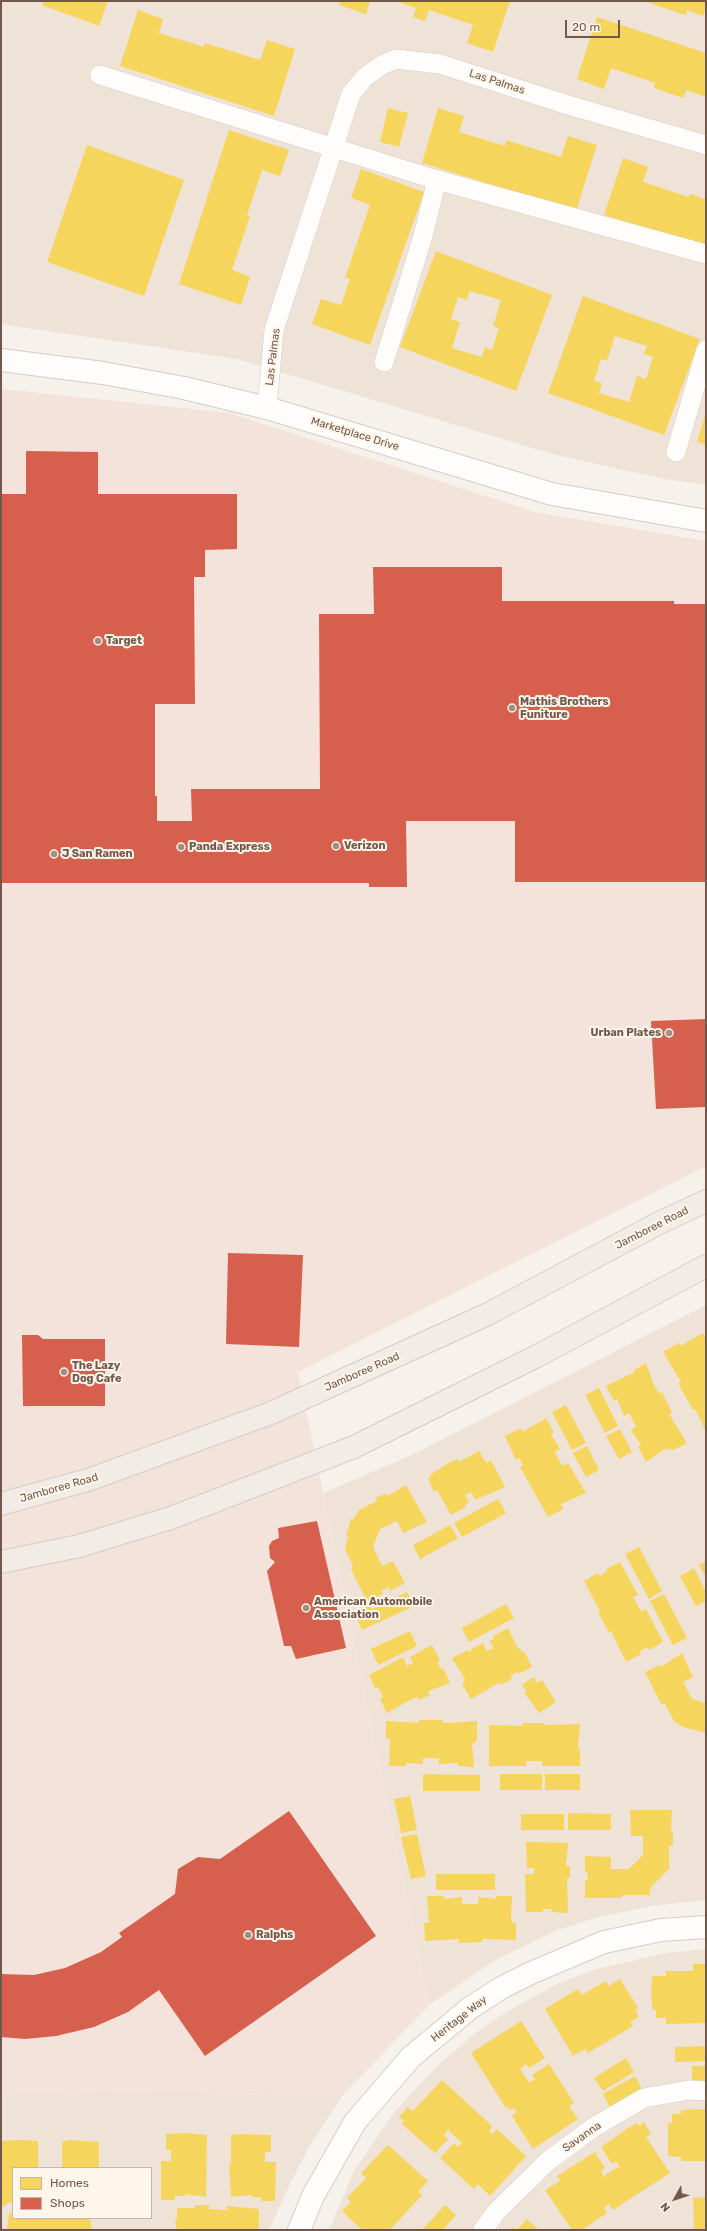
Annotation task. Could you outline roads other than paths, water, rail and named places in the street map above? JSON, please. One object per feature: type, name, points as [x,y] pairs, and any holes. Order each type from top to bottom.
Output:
[{"type":"main road","name":"Jamboree Road","points":[[1,1504],[91,1479],[271,1413],[488,1314],[659,1223],[706,1201]]},
{"type":"main road","points":[[1,1562],[79,1546],[171,1518],[354,1447],[532,1358],[706,1266]]},
{"type":"street","name":"Las Palmas","points":[[267,408],[274,330],[351,94],[365,77],[396,59],[440,64],[568,105],[706,145]]},
{"type":"street","points":[[100,75],[437,180],[706,254]]},
{"type":"street","points":[[384,362],[423,236],[437,180]]},
{"type":"street","points":[[676,452],[706,350]]},
{"type":"street","name":"Marketplace Drive","points":[[1,360],[103,373],[184,388],[267,408],[552,494],[706,521]]},
{"type":"street","name":"Heritage Way","points":[[299,2230],[313,2196],[354,2122],[411,2057],[470,2008],[501,1988],[531,1973],[604,1942],[661,1930],[706,1927]]},
{"type":"street","name":"Savanna","points":[[482,2230],[497,2211],[548,2161],[594,2127],[644,2098],[689,2090],[706,2091]]},
{"type":"place","name":"Target","points":[[98,641]]},
{"type":"place","name":"Mathis Brothers Funiture","points":[[512,708]]},
{"type":"place","name":"Verizon","points":[[336,846]]},
{"type":"place","name":"Panda Express","points":[[181,847]]},
{"type":"place","name":"J San Ramen","points":[[54,854]]},
{"type":"place","name":"Urban Plates","points":[[669,1033]]},
{"type":"place","name":"The Lazy Dog Cafe","points":[[64,1372]]},
{"type":"place","name":"American Automobile Association","points":[[306,1608]]},
{"type":"place","name":"Ralphs","points":[[248,1935]]}]
